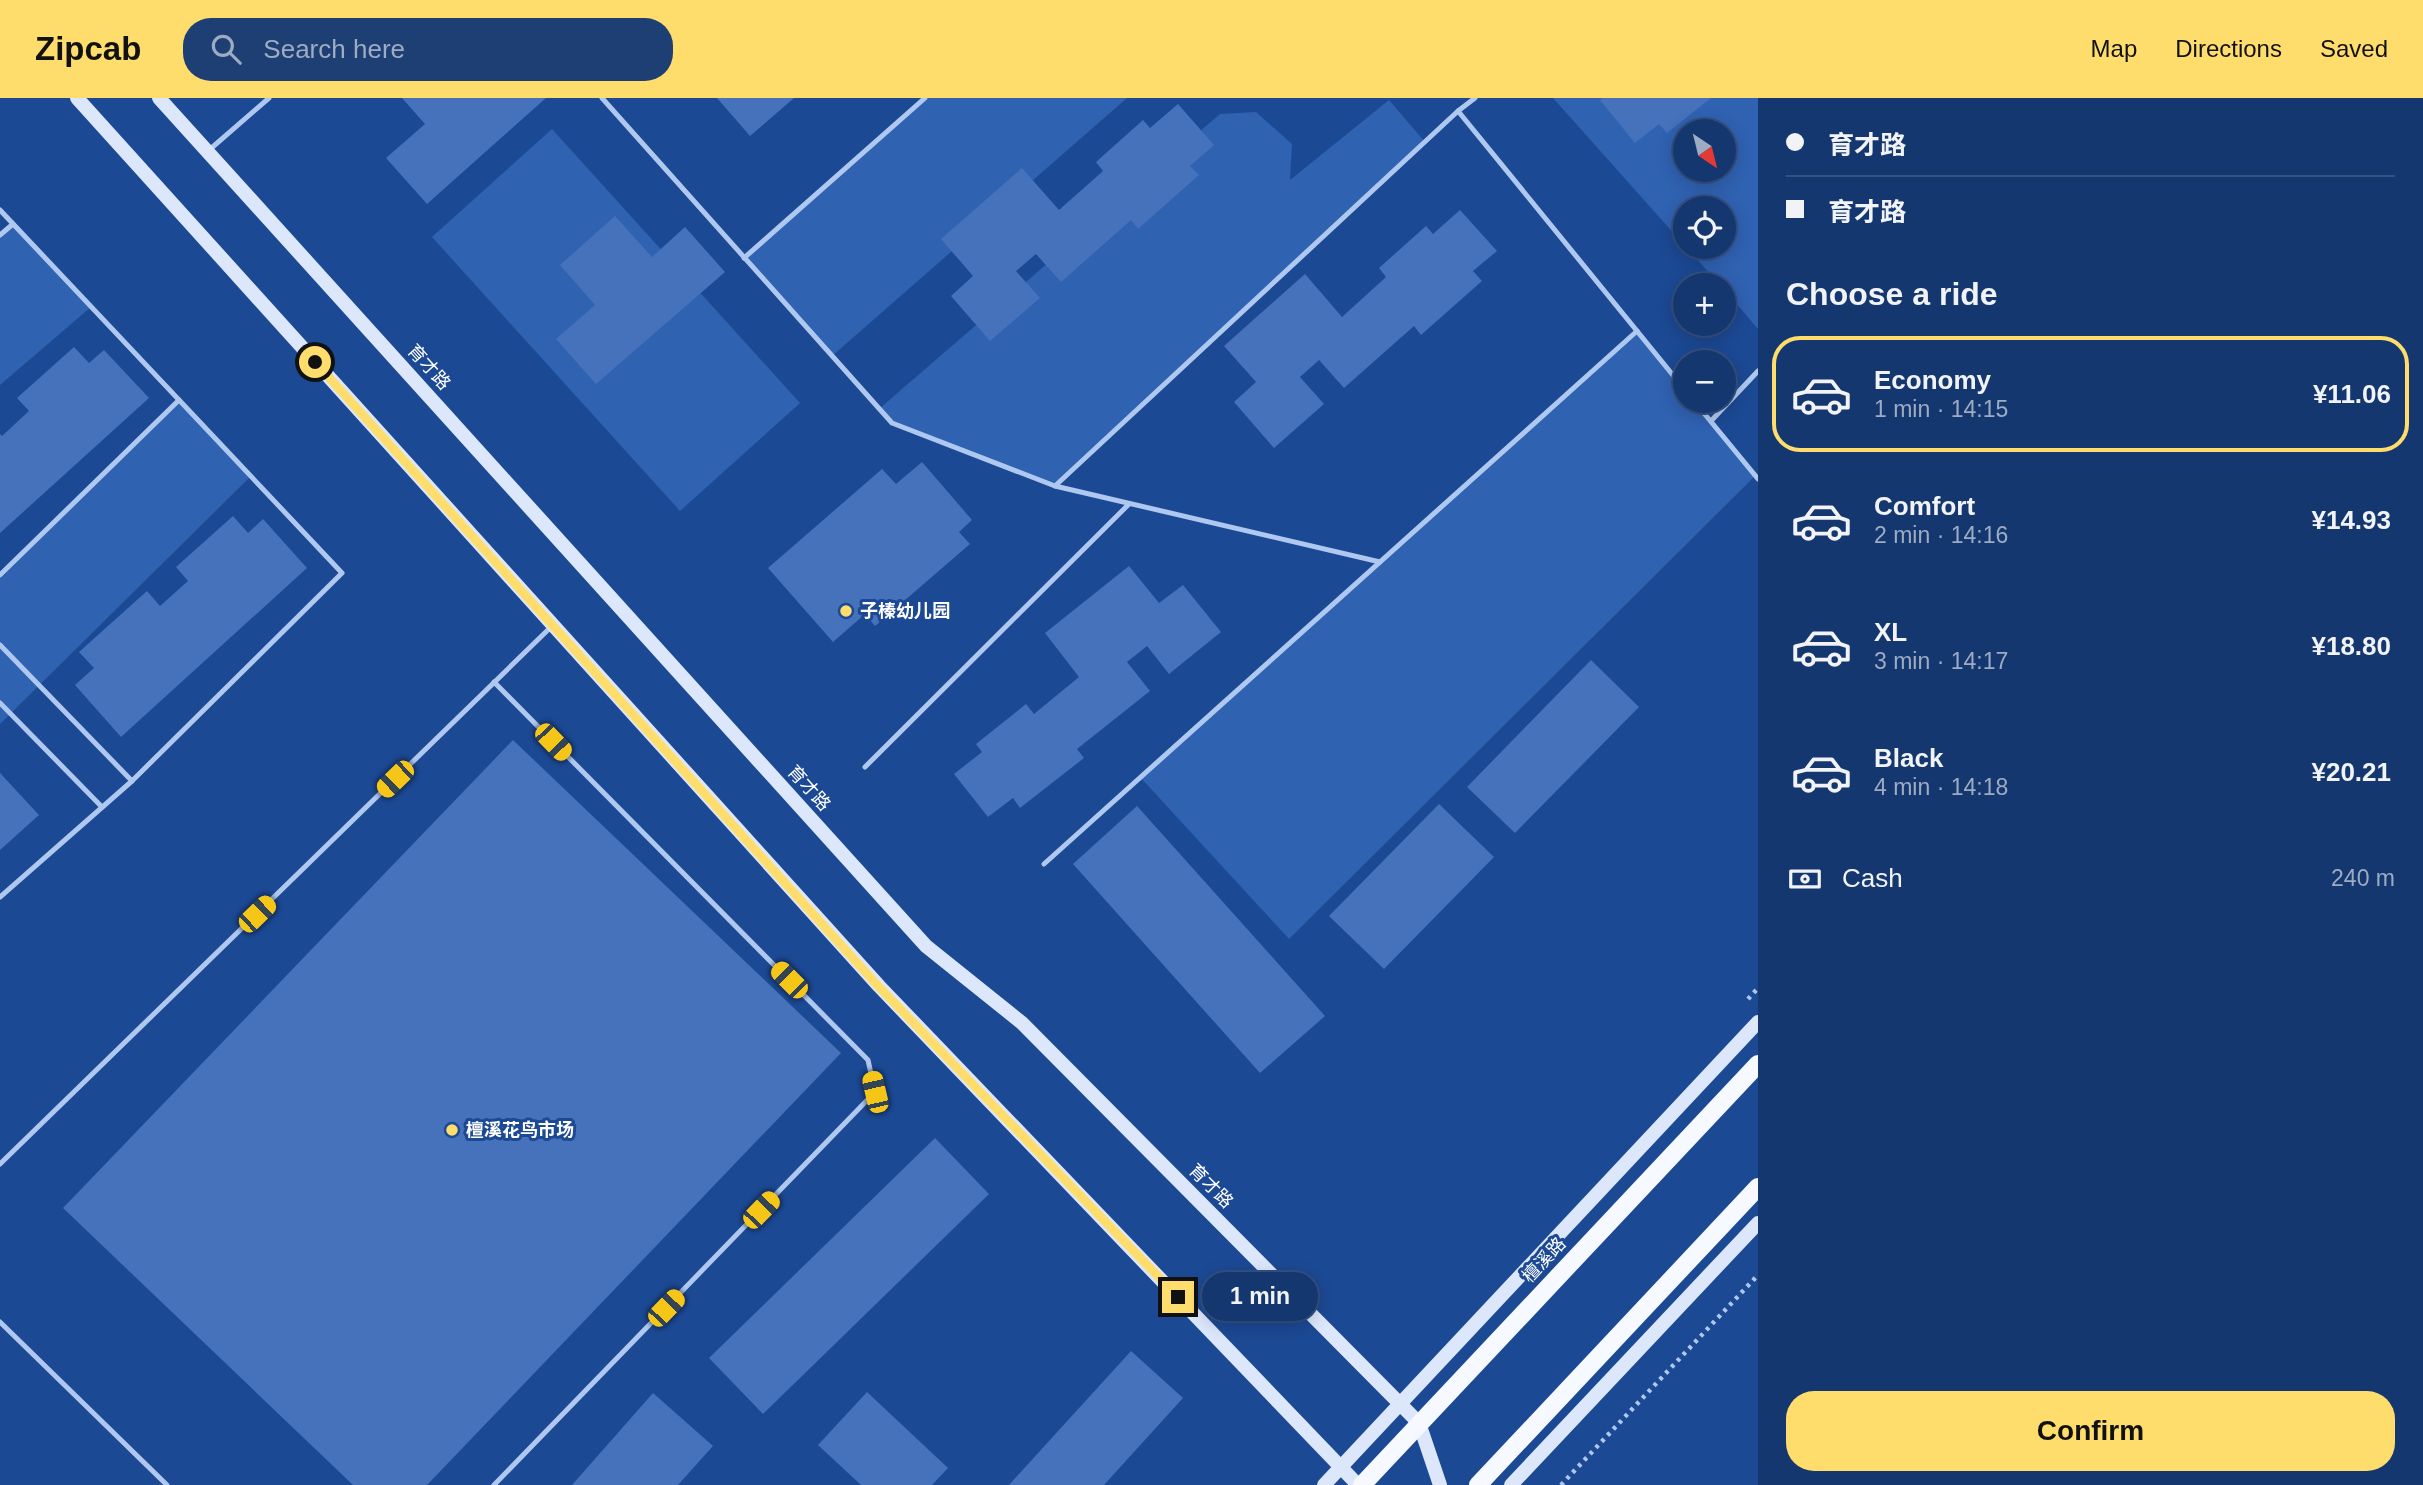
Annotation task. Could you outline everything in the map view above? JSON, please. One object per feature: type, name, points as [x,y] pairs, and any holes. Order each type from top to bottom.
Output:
[{"type":"main road","name":"檀溪路","points":[[1360,1485],[1758,1064]]},
{"type":"main road","points":[[1478,1485],[1758,1187]]},
{"type":"street","points":[[78,98],[878,986],[1360,1485]]},
{"type":"street","name":"育才路","points":[[159,98],[926,946],[1022,1023],[1419,1423],[1440,1485]]},
{"type":"street","points":[[1324,1485],[1758,1022]]},
{"type":"street","points":[[1511,1485],[1758,1223]]},
{"type":"lane","points":[[208,151],[269,98]]},
{"type":"lane","points":[[602,98],[892,424],[1055,486],[1380,562]]},
{"type":"lane","points":[[744,258],[925,98]]},
{"type":"lane","points":[[1055,486],[1475,98]]},
{"type":"lane","points":[[1458,111],[1673,375]]},
{"type":"lane","points":[[0,210],[342,573],[132,781],[0,897]]},
{"type":"lane","points":[[0,235],[13,224]]},
{"type":"lane","points":[[1044,864],[1637,331]]},
{"type":"lane","points":[[1711,421],[1758,371]]},
{"type":"lane","points":[[0,575],[179,400]]},
{"type":"lane","points":[[1704,413],[1758,479]]},
{"type":"lane","points":[[865,767],[1129,504]]},
{"type":"lane","points":[[0,1164],[553,625]]},
{"type":"lane","points":[[0,645],[132,781]]},
{"type":"lane","points":[[494,682],[868,1060],[875,1092],[494,1485]]},
{"type":"lane","points":[[0,703],[102,807]]},
{"type":"lane","points":[[0,1322],[167,1485]]},
{"type":"path","points":[[1561,1485],[1758,1275]]},
{"type":"shaded area","points":[[925,98],[1127,98],[832,356],[744,258]]},
{"type":"shaded area","points":[[1553,98],[1758,98],[1758,329],[1736,303],[1736,273],[1709,273],[1697,259],[1736,259],[1736,196],[1673,196],[1673,233]]},
{"type":"shaded area","points":[[1389,100],[1425,142],[1055,486],[892,423],[879,409],[1220,114],[1256,112],[1292,144],[1290,180]]},
{"type":"shaded area","points":[[552,129],[800,403],[680,511],[432,237]]},
{"type":"shaded area","points":[[13,224],[91,307],[0,385],[0,235]]},
{"type":"shaded area","points":[[1637,331],[1673,375],[1673,413],[1704,413],[1755,476],[1289,939],[1140,777]]},
{"type":"shaded area","points":[[179,400],[251,476],[0,724],[0,579]]},
{"type":"building","points":[[402,98],[546,98],[427,204],[386,158],[425,124]]},
{"type":"building","points":[[717,98],[794,98],[750,136]]},
{"type":"building","points":[[1711,98],[1685,119],[1673,119],[1673,128],[1667,133],[1659,124],[1635,143],[1600,100]]},
{"type":"building","points":[[1178,104],[1214,145],[1190,166],[1199,175],[1138,229],[1131,220],[1061,282],[1036,254],[1016,271],[1040,298],[990,341],[951,296],[973,276],[941,239],[1022,168],[1059,210],[1103,171],[1096,162],[1143,120],[1150,128]]},
{"type":"building","points":[[1460,210],[1497,251],[1473,271],[1482,281],[1421,335],[1414,326],[1344,388],[1319,360],[1300,377],[1324,404],[1274,448],[1234,402],[1256,382],[1224,346],[1305,274],[1342,317],[1386,277],[1379,268],[1426,226],[1433,234]]},
{"type":"building","points":[[615,216],[652,257],[685,227],[725,272],[596,384],[556,339],[595,305],[560,265]]},
{"type":"building","points":[[74,347],[89,363],[104,350],[149,398],[0,533],[0,434],[2,436],[29,411],[17,398]]},
{"type":"building","points":[[922,462],[972,520],[959,532],[970,544],[875,626],[865,614],[833,642],[768,568],[882,469],[896,484]]},
{"type":"building","points":[[233,516],[248,533],[263,519],[307,568],[121,737],[75,685],[94,668],[79,652],[147,591],[160,606],[188,581],[176,567]]},
{"type":"building","points":[[1129,566],[1159,603],[1183,585],[1221,632],[1169,674],[1147,646],[1127,662],[1150,691],[1077,749],[1084,758],[1020,808],[1013,798],[988,817],[954,774],[982,752],[976,744],[1026,704],[1034,714],[1079,677],[1045,633]]},
{"type":"building","points":[[1591,660],[1639,707],[1515,833],[1467,787]]},
{"type":"building","name":"檀溪花鸟市场","points":[[513,740],[841,1053],[427,1485],[353,1485],[63,1208]]},
{"type":"building","points":[[0,773],[39,815],[0,850]]},
{"type":"building","points":[[1439,804],[1494,857],[1384,969],[1329,916]]},
{"type":"building","points":[[1137,806],[1325,1016],[1260,1073],[1073,864]]},
{"type":"building","points":[[935,1138],[989,1194],[763,1414],[709,1358]]},
{"type":"building","points":[[1131,1351],[1183,1398],[1104,1485],[1009,1485]]},
{"type":"building","points":[[867,1392],[948,1468],[932,1485],[861,1485],[818,1445]]},
{"type":"building","points":[[653,1393],[713,1446],[678,1485],[572,1485]]},
{"type":"place","name":"子榛幼儿园","points":[[846,611]]},
{"type":"place","name":"檀溪花鸟市场","points":[[452,1130]]},
{"type":"route","points":[[315,362],[878,986],[1178,1297]]}]
